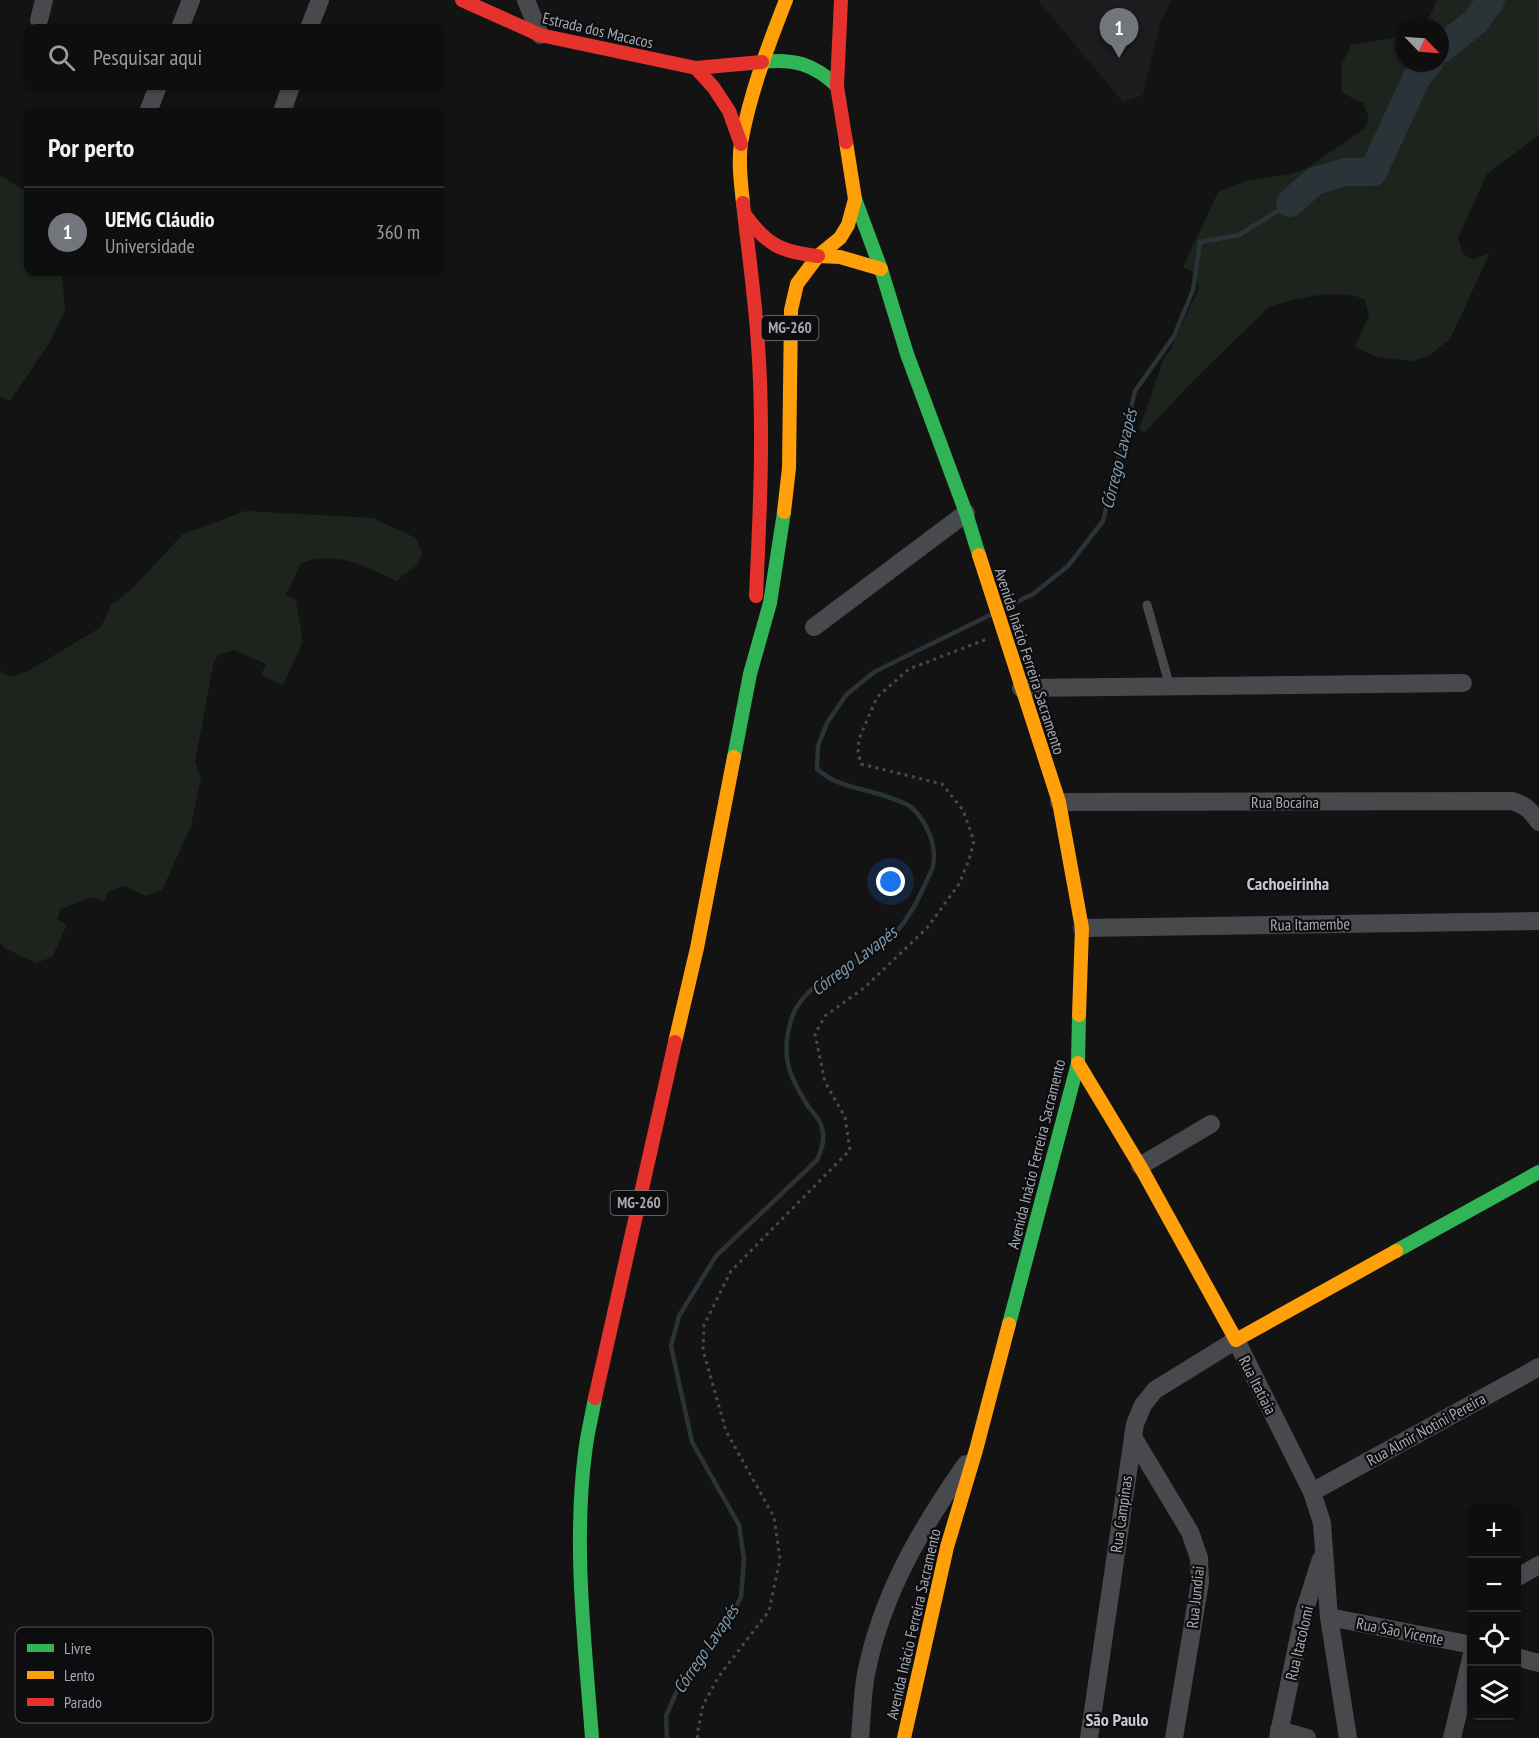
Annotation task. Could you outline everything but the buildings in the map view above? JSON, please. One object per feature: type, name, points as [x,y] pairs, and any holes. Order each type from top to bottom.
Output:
[{"type":"main road","name":"Estrada dos Macacos","points":[[462,0],[540,35],[696,68],[783,58],[804,62],[822,71],[837,86]]},
{"type":"main road","name":"MG-260","points":[[750,674],[761,492],[760,407],[758,344],[740,178],[741,144],[762,62],[786,0]]},
{"type":"main road","name":"MG-260","points":[[592,1738],[582,1612],[581,1520],[585,1453],[599,1376],[697,948],[750,674],[770,603],[781,540],[789,468],[790,310],[797,284],[818,256],[840,238],[848,225],[855,199],[837,86],[841,0]]},
{"type":"main road","points":[[696,68],[714,88],[729,111],[741,144]]},
{"type":"main road","name":"Avenida Inácio Ferreira Sacramento","points":[[855,199],[881,269],[907,354],[966,513],[1059,802],[1082,928],[1078,1062],[947,1547],[904,1738]]},
{"type":"main road","points":[[745,215],[760,237],[791,254],[840,257],[881,269]]},
{"type":"main road","name":"Rua Itatiaia","points":[[1078,1062],[1140,1166],[1236,1340]]},
{"type":"main road","points":[[1236,1340],[1539,1172]]},
{"type":"street","points":[[39,20],[44,0]]},
{"type":"street","points":[[182,24],[191,0]]},
{"type":"street","points":[[311,24],[320,0]]},
{"type":"street","points":[[526,0],[540,35]]},
{"type":"street","points":[[150,108],[156,90]]},
{"type":"street","points":[[283,108],[290,90]]},
{"type":"street","points":[[814,627],[966,513]]},
{"type":"street","points":[[1021,688],[1463,683]]},
{"type":"street","name":"Rua Bocaina","points":[[1059,802],[1512,801],[1523,804],[1539,822]]},
{"type":"street","name":"Rua Itamembe","points":[[1082,928],[1539,921]]},
{"type":"street","points":[[1140,1166],[1212,1124]]},
{"type":"street","name":"Rua Campinas","points":[[1089,1738],[1133,1437],[1143,1405],[1155,1390],[1236,1340]]},
{"type":"street","name":"Rua Itatiaia","points":[[1236,1340],[1312,1492],[1322,1523],[1329,1617],[1348,1738]]},
{"type":"street","name":"Rua Almir Notini Pereira","points":[[1312,1492],[1539,1366]]},
{"type":"street","name":"Rua Jundiai","points":[[1133,1437],[1190,1532],[1199,1558],[1200,1582],[1174,1738]]},
{"type":"street","points":[[860,1738],[865,1676],[878,1624],[896,1579],[914,1544],[933,1511],[975,1450]]},
{"type":"street","points":[[914,1544],[947,1547]]},
{"type":"street","name":"Rua Itacolomi","points":[[1279,1734],[1304,1612],[1324,1549]]},
{"type":"street","points":[[1521,1575],[1539,1565]]},
{"type":"street","name":"Rua São Vicente","points":[[1329,1617],[1467,1644]]},
{"type":"street","points":[[1521,1658],[1539,1663]]},
{"type":"street","points":[[1452,1738],[1469,1666]]},
{"type":"street","points":[[1279,1734],[1307,1738]]},
{"type":"lane","points":[[1147,604],[1170,687]]},
{"type":"path","points":[[698,1738],[703,1705],[714,1686],[769,1611],[780,1559],[774,1517],[726,1431],[703,1350],[704,1324],[731,1270],[850,1150],[845,1117],[825,1082],[818,1052],[815,1034],[825,1016],[864,988],[927,928],[959,884],[974,841],[963,810],[942,784],[861,764],[858,752],[859,739],[877,697],[909,669],[1003,633]]},
{"type":"shaded area","points":[[1038,0],[1172,0],[1160,22],[1143,95],[1123,102]]},
{"type":"shaded area","points":[[1437,0],[1539,0],[1539,135],[1487,174],[1458,238],[1463,254],[1474,259],[1490,253],[1450,339],[1429,356],[1413,361],[1376,357],[1355,347],[1369,315],[1364,299],[1342,294],[1329,294],[1279,304],[1269,307],[1196,378],[1145,432],[1139,430],[1165,355],[1169,352],[1199,288],[1193,272],[1183,267],[1218,192],[1249,180],[1291,174],[1307,168],[1364,129],[1369,118],[1363,103],[1342,93],[1341,66],[1351,45],[1395,37],[1395,72],[1449,72],[1449,18],[1427,18],[1430,16]]},
{"type":"shaded area","points":[[0,175],[24,190],[24,276],[62,276],[65,310],[50,342],[10,401],[0,397]]},
{"type":"shaded area","points":[[246,511],[373,518],[416,538],[422,554],[417,565],[396,581],[362,565],[338,559],[314,559],[301,563],[286,595],[296,600],[303,642],[283,685],[261,675],[266,664],[234,650],[218,655],[213,666],[195,762],[201,778],[191,826],[162,890],[146,896],[124,886],[109,891],[103,902],[93,897],[61,909],[57,919],[67,925],[52,957],[36,963],[4,948],[0,942],[0,668],[1,672],[12,677],[28,671],[101,627],[111,605],[132,589],[183,534]]},
{"type":"waterway","points":[[1449,43],[1475,22],[1491,0]]},
{"type":"waterway","points":[[1290,203],[1315,181],[1345,172],[1373,172],[1421,72]]},
{"type":"waterway","name":"Córrego Lavapés","points":[[1006,607],[1033,594],[1068,566],[1103,521],[1135,391],[1174,336],[1193,290],[1200,242],[1239,235],[1290,203]]},
{"type":"waterway","name":"Córrego Lavapés","points":[[667,1738],[666,1716],[680,1684],[725,1628],[741,1597],[744,1559],[739,1525],[692,1442],[671,1346],[679,1316],[716,1256],[819,1156],[823,1143],[819,1120],[795,1084],[788,1064],[788,1030],[799,1004],[820,982],[874,951],[893,935],[914,907],[933,866],[934,850],[930,834],[912,808],[886,796],[835,781],[826,776],[817,769],[818,746],[827,723],[846,695],[874,672],[990,615]]},
{"type":"traffic: fast","points":[[762,62],[784,61],[802,64],[820,72],[837,86]]},
{"type":"traffic: fast","points":[[855,199],[881,269],[907,354],[966,513],[979,555]]},
{"type":"traffic: fast","points":[[734,757],[750,674],[770,603],[784,512]]},
{"type":"traffic: fast","points":[[1009,1324],[1078,1063],[1079,1015]]},
{"type":"traffic: fast","points":[[1396,1251],[1539,1172]]},
{"type":"traffic: fast","points":[[592,1738],[581,1596],[580,1524],[585,1453],[595,1398]]},
{"type":"traffic: slow","points":[[743,203],[740,158],[745,124],[760,70],[786,0]]},
{"type":"traffic: slow","points":[[784,512],[789,468],[791,310],[797,284],[818,256],[840,238],[848,225],[855,199],[846,142]]},
{"type":"traffic: slow","points":[[818,256],[840,257],[881,269]]},
{"type":"traffic: slow","points":[[979,555],[1059,802],[1082,928],[1079,1015]]},
{"type":"traffic: slow","points":[[675,1042],[697,948],[734,757]]},
{"type":"traffic: slow","points":[[1078,1063],[1140,1166],[1236,1340],[1396,1251]]},
{"type":"traffic: slow","points":[[904,1738],[947,1547],[976,1450],[1009,1324]]},
{"type":"traffic: jam","points":[[462,0],[540,35],[696,68],[762,62]]},
{"type":"traffic: jam","points":[[841,0],[837,86],[846,142]]},
{"type":"traffic: jam","points":[[696,68],[714,88],[729,111],[741,144]]},
{"type":"traffic: jam","points":[[743,203],[760,376],[761,470],[756,596]]},
{"type":"traffic: jam","points":[[745,215],[760,234],[776,245],[794,252],[818,256]]},
{"type":"traffic: jam","points":[[595,1398],[675,1042]]},
{"type":"place","name":"UEMG Cláudio","points":[[1119,58]]},
{"type":"district","name":"Cachoeirinha","points":[[1288,884]]},
{"type":"district","name":"São Paulo","points":[[1117,1720]]}]
